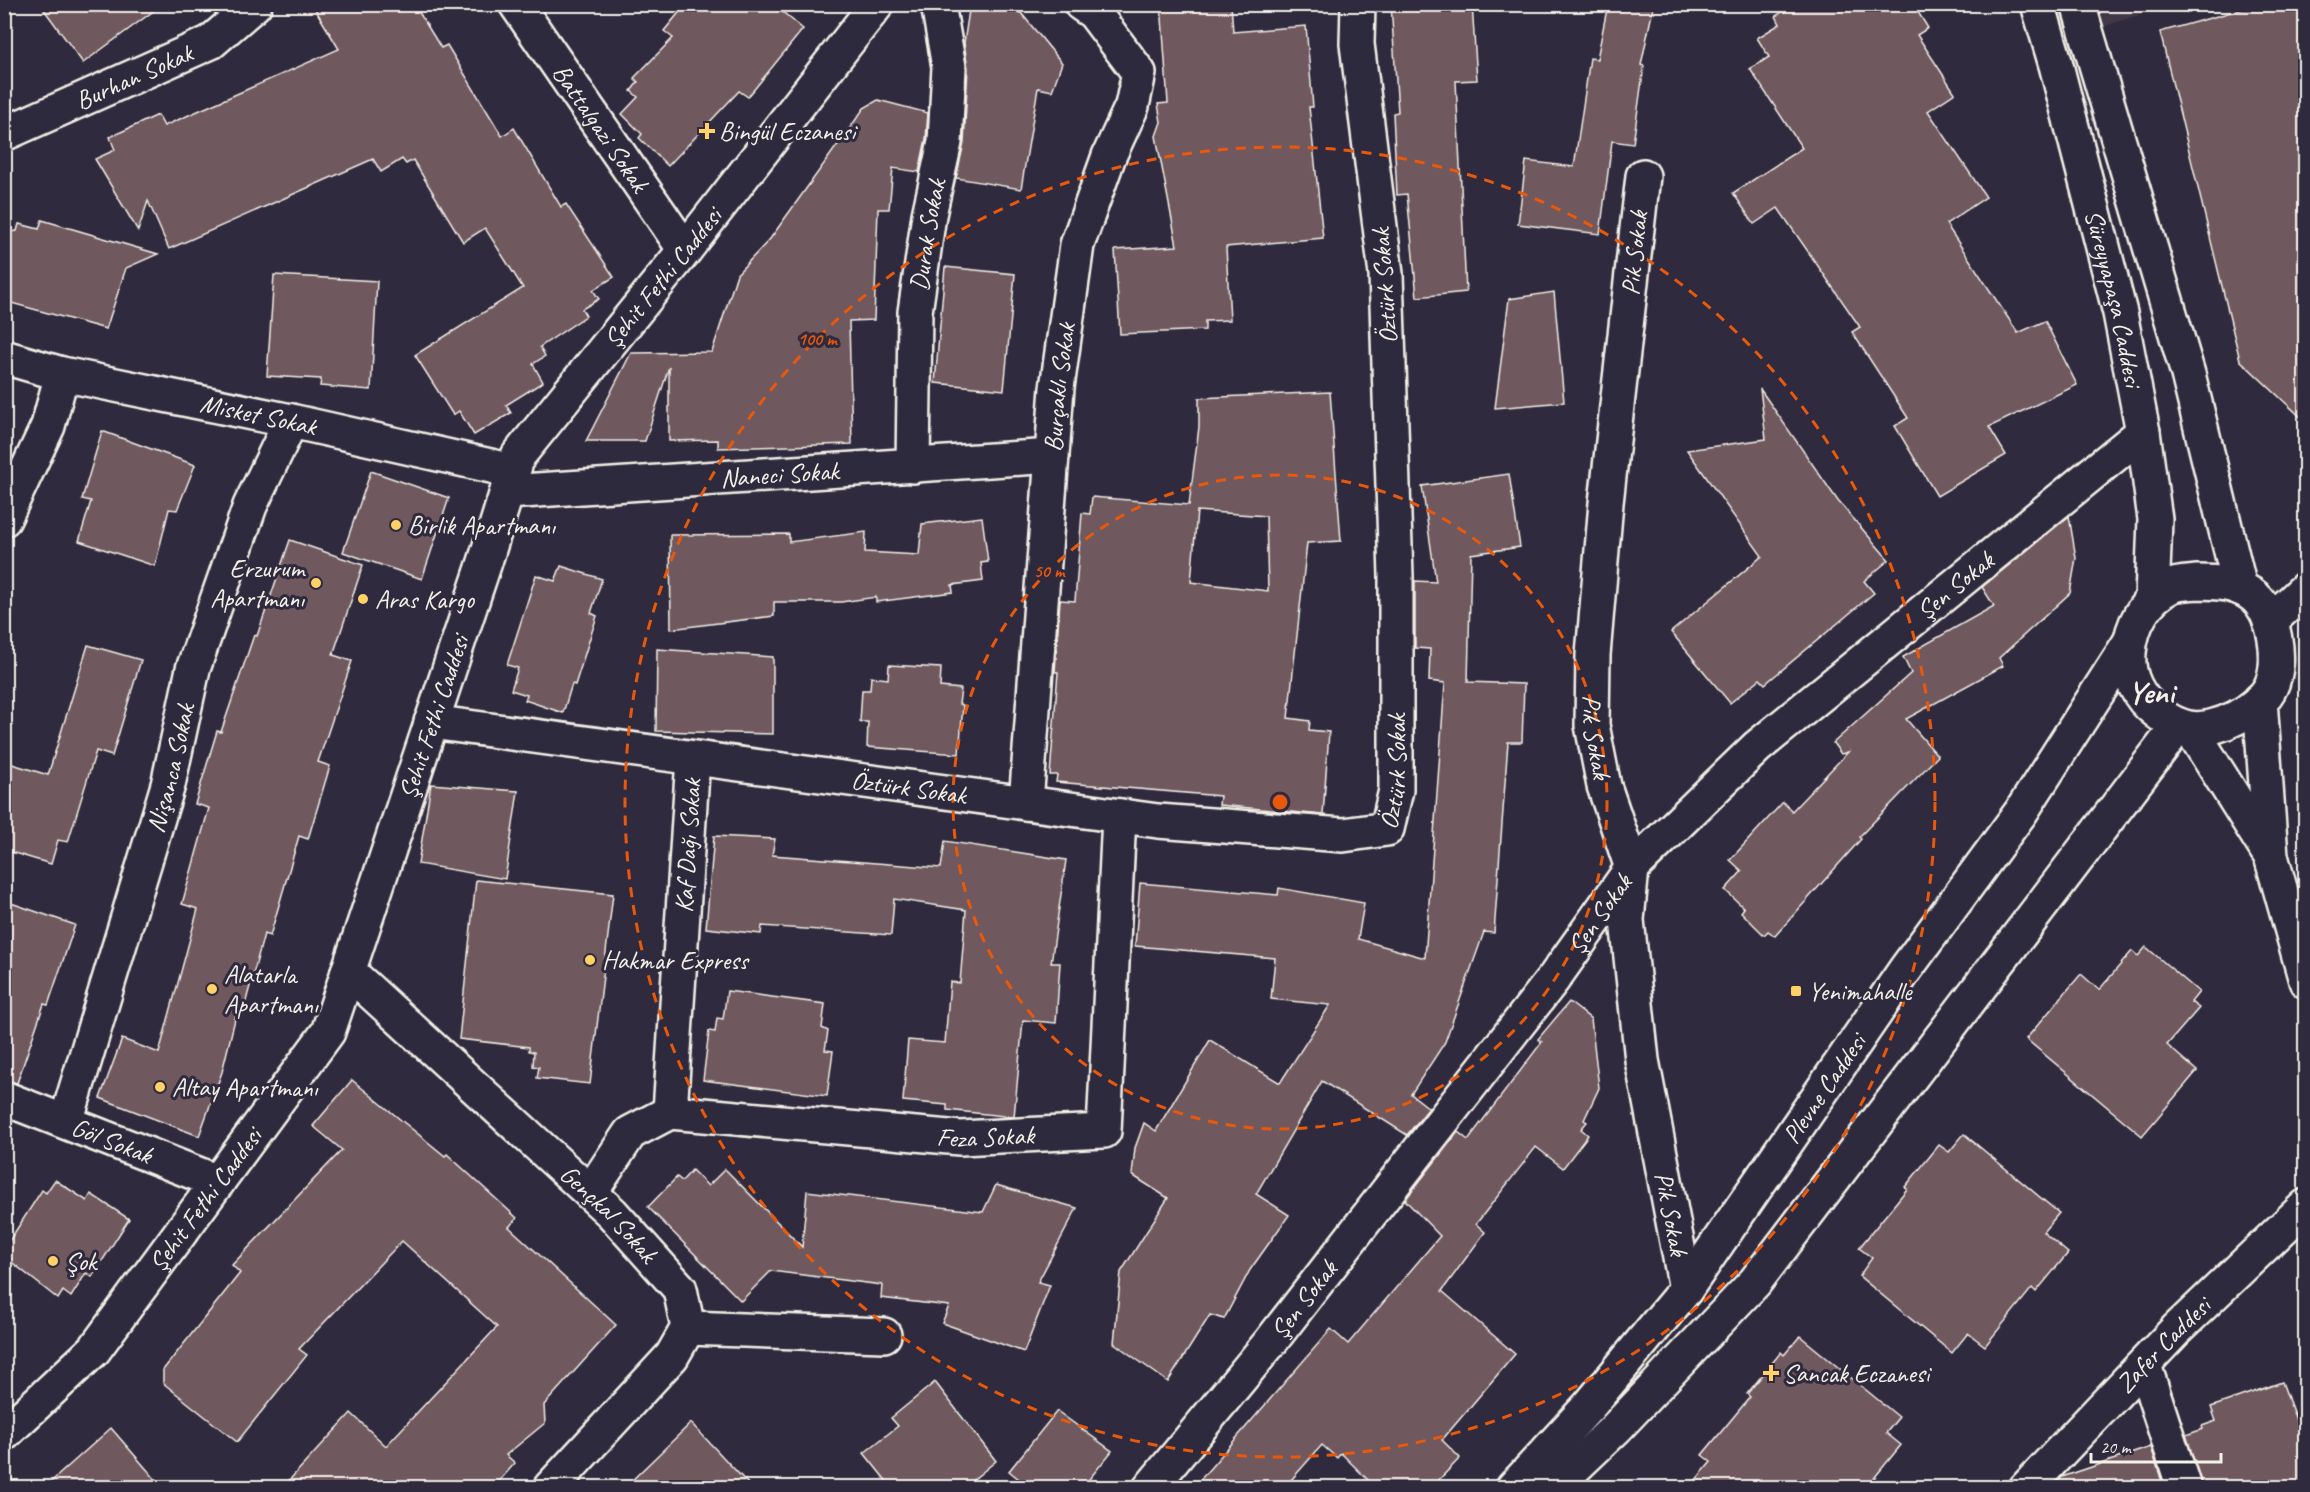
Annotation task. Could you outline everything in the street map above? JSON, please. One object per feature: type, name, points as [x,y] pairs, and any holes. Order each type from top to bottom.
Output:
[{"type":"street","name":"Burhan Sokak","points":[[4,134],[211,42],[255,4]]},
{"type":"street","name":"Battalgazi Sokak","points":[[516,4],[685,250]]},
{"type":"street","name":"Şehit Fethi Caddesi","points":[[4,1434],[94,1350],[328,1032],[518,456],[685,250],[877,4]]},
{"type":"street","name":"Durak Sokak","points":[[913,466],[915,312],[929,215],[945,142],[949,67],[938,4]]},
{"type":"street","name":"Burçaklı Sokak","points":[[1026,803],[1057,388],[1077,245],[1109,156],[1132,105],[1139,73],[1094,13],[1081,4]]},
{"type":"street","name":"Öztürk Sokak","points":[[431,722],[1119,816],[1342,835],[1387,829],[1396,790],[1396,576],[1386,286],[1357,44],[1358,4]]},
{"type":"street","name":"Süreyyapaşa Caddesi","points":[[2038,4],[2120,313],[2143,432],[2155,519],[2152,599]]},
{"type":"street","name":"Süreyyapaşa Caddesi","points":[[2078,4],[2188,374],[2240,588]]},
{"type":"street","name":"Pik Sokak","points":[[1643,177],[1608,491],[1593,655],[1592,725],[1604,786],[1632,868],[1627,920],[1642,1060],[1686,1289]]},
{"type":"street","name":"Misket Sokak","points":[[4,357],[62,374],[291,421],[510,482]]},
{"type":"street","points":[[4,519],[48,426],[62,374]]},
{"type":"street","name":"Nişanca Sokak","points":[[66,1122],[168,785],[193,669],[250,506],[291,421]]},
{"type":"street","name":"Şen Sokak","points":[[1150,1488],[1272,1340],[1554,978],[1632,868],[1757,747],[2143,432]]},
{"type":"street","name":"Naneci Sokak","points":[[510,482],[913,466],[1052,456]]},
{"type":"street","points":[[2198,582],[2220,582],[2240,588],[2252,594],[2262,605],[2270,622],[2278,657],[2276,674],[2270,689],[2260,700],[2234,719],[2211,728],[2185,727],[2170,722],[2153,709],[2135,688],[2128,665],[2130,642],[2137,619],[2152,599],[2172,586],[2198,582]]},
{"type":"street","points":[[2270,622],[2306,588]]},
{"type":"street","name":"Plevne Caddesi","points":[[1513,1488],[1589,1407],[1686,1289],[1905,970],[2021,812],[2130,642]]},
{"type":"street","points":[[2260,700],[2271,856],[2306,981]]},
{"type":"street","points":[[2185,727],[2271,856]]},
{"type":"street","points":[[1553,1488],[1616,1428],[1755,1282],[2185,727]]},
{"type":"street","name":"Kaf Dağı Sokak","points":[[670,1112],[693,758]]},
{"type":"street","name":"Feza Sokak","points":[[670,1112],[960,1138],[1104,1131],[1119,816]]},
{"type":"street","name":"Gençkal Sokak","points":[[348,971],[612,1213],[680,1289],[688,1328]]},
{"type":"street","name":"Göl Sokak","points":[[4,1098],[218,1182]]},
{"type":"street","points":[[590,1193],[630,1133],[670,1112]]},
{"type":"street","name":"Zafer Caddesi","points":[[2026,1488],[2176,1330],[2306,1206]]},
{"type":"street","points":[[550,1488],[672,1356],[688,1328],[884,1335]]},
{"type":"street","points":[[2144,1365],[2184,1488]]},
{"type":"shaded area","points":[[2098,4],[2169,4],[2169,5],[2105,26]]},
{"type":"building","points":[[40,4],[163,4],[83,63]]},
{"type":"building","points":[[312,4],[414,4],[441,48],[447,45],[502,136],[514,128],[561,207],[566,204],[614,277],[593,290],[599,299],[582,309],[586,316],[540,347],[545,356],[533,364],[543,382],[506,405],[511,413],[474,435],[459,411],[453,415],[415,355],[523,288],[485,228],[463,242],[413,160],[406,164],[402,159],[381,172],[373,159],[169,249],[148,201],[138,231],[95,159],[115,150],[110,137],[158,115],[164,126],[339,49]]},
{"type":"building","points":[[686,4],[773,4],[803,29],[748,97],[739,91],[668,166],[639,138],[642,134],[622,114],[638,97],[631,91],[638,82],[634,78],[673,38],[664,31]]},
{"type":"building","points":[[970,4],[990,4],[1021,13],[1062,63],[1052,91],[1038,88],[1021,189],[956,178],[964,143],[968,68],[964,43]]},
{"type":"building","points":[[1161,4],[1231,4],[1233,32],[1306,26],[1313,107],[1309,107],[1323,238],[1226,247],[1230,320],[1205,321],[1205,330],[1120,334],[1115,250],[1177,246],[1156,136],[1161,122],[1158,104],[1168,103]]},
{"type":"building","points":[[1391,4],[1472,4],[1477,80],[1456,81],[1466,292],[1417,297],[1407,194],[1397,195],[1393,113],[1398,112]]},
{"type":"building","points":[[1608,4],[1654,4],[1641,65],[1644,66],[1633,144],[1612,141],[1600,234],[1518,224],[1526,161],[1574,167],[1590,58],[1597,59]]},
{"type":"building","points":[[1794,4],[1913,4],[1928,28],[1917,35],[1955,93],[1928,111],[1986,197],[1946,224],[2018,333],[2045,321],[2077,385],[1989,427],[2006,455],[1937,496],[1895,426],[1908,418],[1852,332],[1860,327],[1778,208],[1754,224],[1733,193],[1802,148],[1750,69],[1769,57],[1757,38],[1780,24],[1776,16]]},
{"type":"building","points":[[2260,4],[2306,4],[2306,422],[2240,360],[2160,32]]},
{"type":"building","points":[[878,100],[928,113],[926,139],[919,172],[893,168],[889,209],[878,209],[874,320],[849,321],[852,444],[718,448],[718,440],[669,441],[669,367],[645,441],[586,441],[631,353],[712,352],[737,274],[770,239],[864,108]]},
{"type":"building","points":[[42,220],[158,254],[126,268],[106,329],[4,301],[4,233],[17,231],[19,224],[39,229]]},
{"type":"building","points":[[945,267],[1015,274],[1004,390],[935,383]]},
{"type":"building","points":[[274,275],[377,281],[371,390],[320,386],[321,379],[267,376]]},
{"type":"building","points":[[1554,292],[1564,402],[1495,408],[1509,299]]},
{"type":"building","points":[[1760,389],[1838,501],[1889,560],[1864,581],[1874,593],[1765,684],[1760,679],[1730,703],[1671,632],[1762,556],[1687,450],[1766,439]]},
{"type":"building","points":[[1330,392],[1341,541],[1307,543],[1288,718],[1310,721],[1309,730],[1329,732],[1323,815],[1219,805],[1220,796],[1056,782],[1057,775],[1050,775],[1058,672],[1055,672],[1060,600],[1075,601],[1082,513],[1090,514],[1092,497],[1189,505],[1199,427],[1199,398]],"holes":[[[1197,511],[1266,516],[1268,591],[1191,582]]]},
{"type":"building","points":[[102,431],[195,465],[177,510],[169,509],[155,566],[79,541],[91,501],[82,499]]},
{"type":"building","name":"Birlik Apartmanı","points":[[371,471],[449,498],[422,579],[343,552]]},
{"type":"building","points":[[1509,474],[1520,547],[1471,554],[1468,682],[1524,684],[1522,742],[1508,742],[1494,933],[1484,932],[1445,1042],[1411,1094],[1429,1108],[1407,1135],[1322,1081],[1256,1194],[1289,1215],[1250,1270],[1224,1319],[1210,1315],[1168,1382],[1114,1343],[1121,1272],[1168,1198],[1132,1175],[1135,1148],[1144,1123],[1156,1131],[1210,1040],[1280,1083],[1330,1005],[1271,999],[1275,958],[1135,946],[1140,883],[1278,895],[1279,888],[1364,903],[1358,939],[1425,958],[1445,683],[1429,681],[1430,649],[1415,648],[1415,581],[1436,582],[1422,486]]},
{"type":"building","points":[[2069,516],[2076,558],[2070,593],[1999,658],[2003,666],[1906,719],[1938,756],[1859,837],[1861,839],[1775,936],[1768,931],[1764,935],[1741,912],[1744,908],[1725,890],[1742,871],[1730,860],[1783,802],[1792,811],[1848,752],[1841,754],[1833,743],[1911,673],[1903,657],[1994,606],[1982,587]]},
{"type":"building","points":[[982,517],[988,562],[981,563],[983,581],[952,585],[953,592],[876,602],[876,597],[841,602],[774,602],[774,616],[671,629],[670,535],[789,534],[789,542],[866,532],[865,552],[919,555],[922,524]]},
{"type":"building","points":[[290,540],[363,565],[333,655],[352,661],[318,762],[330,766],[308,839],[299,836],[270,936],[264,934],[242,1016],[236,1015],[222,1072],[199,1136],[100,1098],[122,1039],[159,1053],[198,909],[182,904],[209,808],[195,804],[217,731],[221,732]]},
{"type":"building","points":[[561,566],[602,579],[591,613],[597,616],[575,685],[572,684],[563,713],[525,700],[527,695],[511,690],[518,668],[507,665],[536,575],[555,581]]},
{"type":"building","points":[[88,645],[141,660],[112,756],[96,751],[68,842],[58,840],[51,864],[4,850],[4,788],[12,764],[48,775]]},
{"type":"building","points":[[657,649],[773,657],[773,734],[656,731]]},
{"type":"building","points":[[889,665],[941,668],[940,687],[961,689],[959,704],[963,705],[959,754],[867,747],[868,722],[860,722],[862,690],[870,690],[871,677],[888,679]]},
{"type":"building","points":[[431,784],[518,791],[505,879],[418,864]]},
{"type":"building","points":[[714,836],[775,839],[772,855],[941,868],[945,841],[1066,860],[1051,963],[1060,963],[1056,1023],[1023,1020],[1014,1117],[947,1110],[947,1105],[903,1101],[908,1040],[945,1043],[950,982],[960,983],[966,910],[894,899],[891,935],[762,926],[761,934],[706,928]]},
{"type":"building","points":[[476,880],[613,894],[590,1084],[537,1078],[539,1067],[533,1066],[534,1052],[529,1051],[529,1047],[459,1039]]},
{"type":"building","points":[[11,903],[75,925],[48,1005],[44,1004],[17,1083],[4,1080],[4,922]]},
{"type":"building","points":[[2146,947],[2199,992],[2191,1002],[2199,1008],[2167,1045],[2197,1071],[2142,1136],[2026,1039],[2081,974],[2099,990],[2132,951],[2138,956]]},
{"type":"building","points":[[727,991],[825,1004],[822,1028],[828,1031],[825,1050],[833,1051],[827,1096],[703,1080],[709,1031],[715,1032],[717,1018],[723,1019]]},
{"type":"building","points":[[1569,1002],[1591,1019],[1599,1088],[1584,1120],[1587,1122],[1581,1129],[1588,1135],[1563,1168],[1536,1147],[1476,1224],[1485,1232],[1442,1291],[1515,1354],[1442,1440],[1460,1458],[1431,1488],[1376,1488],[1341,1453],[1337,1458],[1322,1445],[1284,1488],[1193,1488],[1331,1329],[1348,1344],[1440,1236],[1405,1200],[1458,1132],[1468,1140],[1542,1042],[1538,1039]]},
{"type":"building","points":[[352,1080],[445,1156],[447,1154],[517,1218],[509,1227],[616,1325],[544,1405],[545,1423],[506,1455],[515,1463],[493,1488],[282,1488],[351,1413],[386,1446],[497,1327],[402,1241],[299,1349],[307,1355],[237,1442],[163,1383],[163,1370],[240,1273],[232,1265],[342,1150],[313,1126]]},
{"type":"building","points":[[1964,1134],[2059,1213],[2043,1232],[2068,1253],[2036,1292],[2032,1288],[1985,1346],[1968,1333],[1952,1353],[1859,1276],[1872,1258],[1859,1248],[1939,1145],[1949,1152]]},
{"type":"building","points":[[725,1169],[802,1247],[807,1191],[983,1212],[996,1185],[1077,1208],[1038,1282],[1050,1285],[1024,1352],[942,1323],[949,1306],[881,1298],[882,1285],[771,1271],[741,1301],[648,1207],[677,1177],[682,1181],[692,1170],[708,1186]]},
{"type":"building","name":"Şok","points":[[55,1180],[87,1201],[91,1194],[129,1219],[92,1277],[86,1273],[71,1297],[63,1291],[58,1299],[4,1256],[4,1249],[42,1190],[46,1193]]},
{"type":"building","points":[[1800,1336],[1899,1417],[1886,1433],[1901,1445],[1866,1488],[1689,1488],[1711,1462],[1702,1455],[1750,1397],[1747,1394],[1781,1352],[1784,1355]]},
{"type":"building","points":[[935,1382],[996,1461],[963,1488],[892,1488],[864,1453],[898,1426],[891,1418]]},
{"type":"building","points":[[2282,1382],[2306,1447],[2306,1488],[2202,1488],[2186,1435],[2216,1421],[2211,1407]]},
{"type":"building","points":[[1057,1411],[1112,1451],[1082,1488],[1030,1488],[1009,1471]]},
{"type":"building","points":[[691,1423],[752,1488],[624,1488]]},
{"type":"building","points":[[111,1428],[163,1488],[44,1488]]},
{"type":"building","points":[[2151,1447],[2164,1488],[2052,1488],[2062,1477]]},
{"type":"place","name":"Bingül Eczanesi","points":[[707,131]]},
{"type":"place","name":"Birlik Apartmanı","points":[[396,525]]},
{"type":"place","name":"Erzurum Apartmanı","points":[[316,583]]},
{"type":"place","name":"Aras Kargo","points":[[363,599]]},
{"type":"place","name":"Hakmar Express","points":[[590,960]]},
{"type":"place","name":"Alatarla Apartmanı","points":[[212,989]]},
{"type":"place","name":"Yenimahalle","points":[[1796,991]]},
{"type":"place","name":"Altay Apartmanı","points":[[160,1087]]},
{"type":"place","name":"Şok","points":[[53,1261]]},
{"type":"place","name":"Sancak Eczanesi","points":[[1771,1373]]},
{"type":"district","name":"Yeni","points":[[2151,692]]}]
